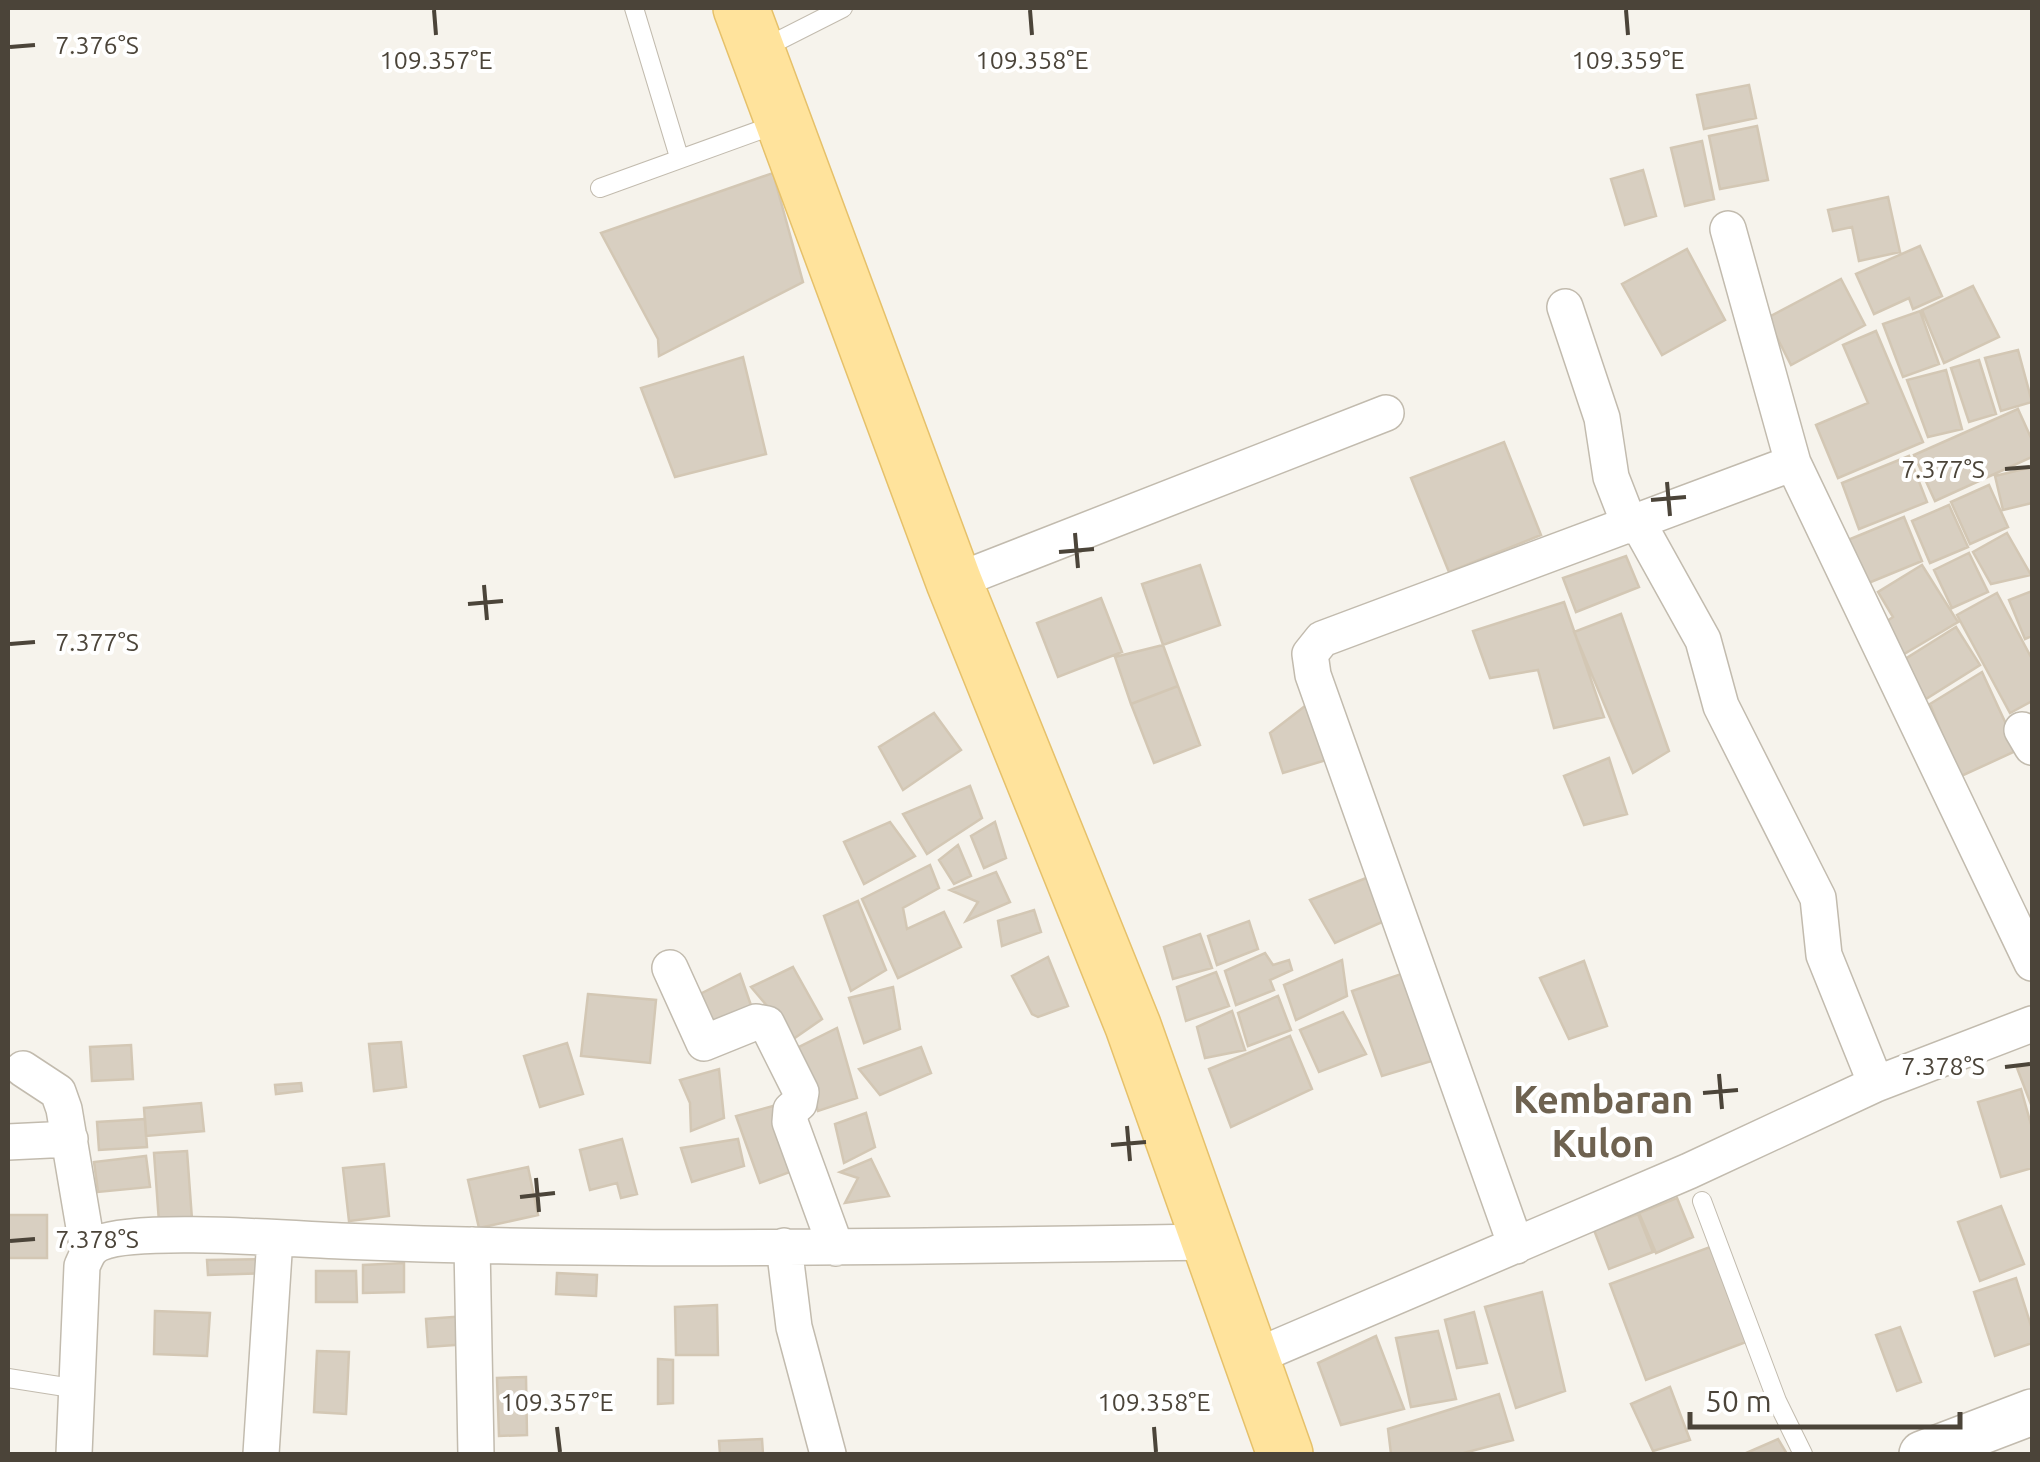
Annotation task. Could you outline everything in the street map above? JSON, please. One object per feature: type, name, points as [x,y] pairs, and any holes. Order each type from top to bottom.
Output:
[{"type":"main road","points":[[749,30],[954,582],[1133,1026],[1285,1454]]},
{"type":"street","points":[[1728,228],[1794,463],[2032,963]]},
{"type":"street","points":[[1565,308],[1602,418],[1611,476],[1634,524],[1703,640],[1721,706],[1818,898],[1824,955],[1876,1084]]},
{"type":"street","points":[[954,582],[1386,412]]},
{"type":"street","points":[[1516,1246],[1313,674],[1310,654],[1322,639],[1794,463]]},
{"type":"street","points":[[670,968],[704,1043],[756,1022],[767,1024],[801,1092],[799,1103],[791,1110],[790,1122],[836,1248]]},
{"type":"street","points":[[1252,1358],[1516,1246],[1876,1084],[2032,1024]]},
{"type":"street","points":[[23,1069],[58,1092],[70,1138],[88,1251],[82,1266],[74,1454]]},
{"type":"street","points":[[8,1142],[70,1138]]},
{"type":"street","points":[[262,1454],[275,1238]]},
{"type":"street","points":[[88,1251],[116,1239],[836,1248],[1211,1242]]},
{"type":"street","points":[[472,1245],[476,1454]]},
{"type":"street","points":[[784,1246],[794,1327],[828,1454]]},
{"type":"street","points":[[1922,1454],[2032,1412]]},
{"type":"lane","points":[[634,8],[680,157]]},
{"type":"lane","points":[[749,30],[842,8]]},
{"type":"lane","points":[[600,188],[782,123]]},
{"type":"lane","points":[[1702,1201],[1777,1401],[1803,1454]]},
{"type":"lane","points":[[8,1378],[78,1388]]},
{"type":"building","points":[[1749,85],[1756,118],[1704,129],[1697,95]]},
{"type":"building","points":[[1757,126],[1768,180],[1720,189],[1709,136]]},
{"type":"building","points":[[1702,141],[1714,199],[1685,206],[1671,148]]},
{"type":"building","points":[[1643,170],[1656,216],[1625,225],[1611,179]]},
{"type":"building","points":[[773,173],[803,282],[659,356],[658,339],[601,233]]},
{"type":"building","points":[[1888,197],[1900,252],[1859,261],[1852,227],[1833,231],[1828,210]]},
{"type":"building","points":[[1920,246],[1942,296],[1913,309],[1909,298],[1874,314],[1856,274]]},
{"type":"building","points":[[1687,249],[1725,320],[1662,355],[1622,284]]},
{"type":"building","points":[[1841,279],[1865,325],[1791,365],[1767,318]]},
{"type":"building","points":[[1973,286],[1999,337],[1944,363],[1922,310]]},
{"type":"building","points":[[1920,311],[1939,364],[1903,377],[1883,324]]},
{"type":"building","points":[[1876,331],[1923,442],[1838,478],[1816,425],[1868,403],[1843,345]]},
{"type":"building","points":[[2018,350],[2032,402],[2001,411],[1985,358]]},
{"type":"building","points":[[743,357],[766,454],[675,477],[641,388]]},
{"type":"building","points":[[1979,360],[1996,414],[1969,422],[1951,368]]},
{"type":"building","points":[[1946,370],[1962,429],[1928,437],[1907,380]]},
{"type":"building","points":[[2018,409],[2032,440],[2032,457],[1935,501],[1914,455]]},
{"type":"building","points":[[1504,442],[1541,535],[1449,572],[1411,478]]},
{"type":"building","points":[[1909,456],[1927,502],[1859,529],[1842,483]]},
{"type":"building","points":[[2032,467],[2032,503],[2003,510],[1995,476]]},
{"type":"building","points":[[1989,485],[2008,527],[1970,544],[1951,502]]},
{"type":"building","points":[[1949,505],[1968,547],[1930,563],[1912,521]]},
{"type":"building","points":[[1904,517],[1922,561],[1861,586],[1843,542]]},
{"type":"building","points":[[2007,533],[2031,575],[1991,584],[1973,552]]},
{"type":"building","points":[[1969,553],[1988,592],[1952,608],[1934,570]]},
{"type":"building","points":[[1626,556],[1639,587],[1576,612],[1563,578]]},
{"type":"building","points":[[1200,565],[1220,625],[1163,645],[1142,584]]},
{"type":"building","points":[[1922,565],[1958,622],[1899,657],[1880,626],[1893,617],[1878,592]]},
{"type":"building","points":[[2032,591],[2032,636],[2025,639],[2009,600]]},
{"type":"building","points":[[1997,593],[2032,659],[2032,701],[2010,713],[1957,615]]},
{"type":"building","points":[[1101,598],[1122,652],[1058,677],[1037,623]]},
{"type":"building","points":[[1564,602],[1604,717],[1554,728],[1538,670],[1490,678],[1473,631]]},
{"type":"building","points":[[1621,614],[1669,751],[1633,773],[1574,632]]},
{"type":"building","points":[[1956,627],[1980,665],[1926,699],[1902,661]]},
{"type":"building","points":[[1163,645],[1178,686],[1131,704],[1115,657]]},
{"type":"building","points":[[1982,672],[2018,750],[1959,777],[1930,704]]},
{"type":"building","points":[[1178,686],[1200,745],[1154,763],[1131,704]]},
{"type":"building","points":[[1305,706],[1343,755],[1283,773],[1270,733]]},
{"type":"building","points":[[934,713],[961,750],[903,790],[879,747]]},
{"type":"building","points":[[1609,758],[1627,814],[1584,825],[1564,776]]},
{"type":"building","points":[[970,786],[982,818],[927,854],[903,814]]},
{"type":"building","points":[[890,822],[915,856],[864,884],[844,842]]},
{"type":"building","points":[[995,822],[1006,858],[984,868],[971,836]]},
{"type":"building","points":[[958,845],[971,876],[954,884],[939,860]]},
{"type":"building","points":[[930,865],[939,888],[903,908],[907,929],[944,912],[961,947],[898,978],[862,899]]},
{"type":"building","points":[[996,872],[1010,902],[966,921],[978,902],[950,890]]},
{"type":"building","points":[[1374,875],[1389,919],[1335,943],[1310,900]]},
{"type":"building","points":[[858,901],[886,970],[851,991],[824,916]]},
{"type":"building","points":[[1034,910],[1041,932],[1002,946],[998,921]]},
{"type":"building","points":[[1249,921],[1258,949],[1217,965],[1208,936]]},
{"type":"building","points":[[1200,934],[1212,968],[1173,979],[1164,947]]},
{"type":"building","points":[[1265,953],[1273,965],[1289,960],[1292,970],[1270,980],[1274,990],[1236,1005],[1225,971]]},
{"type":"building","points":[[1048,957],[1068,1006],[1038,1017],[1032,1014],[1012,976]]},
{"type":"building","points":[[1342,960],[1347,996],[1296,1020],[1284,985]]},
{"type":"building","points":[[1584,961],[1607,1026],[1569,1039],[1540,978]]},
{"type":"building","points":[[793,967],[822,1019],[786,1044],[789,1032],[751,987]]},
{"type":"building","points":[[1216,972],[1229,1006],[1186,1021],[1177,987]]},
{"type":"building","points":[[1404,973],[1435,1060],[1382,1076],[1352,991]]},
{"type":"building","points":[[740,974],[753,1011],[710,1034],[692,998]]},
{"type":"building","points":[[893,987],[900,1029],[864,1043],[849,998]]},
{"type":"building","points":[[588,994],[656,1000],[650,1063],[581,1056]]},
{"type":"building","points":[[1278,996],[1291,1030],[1248,1046],[1238,1013]]},
{"type":"building","points":[[1232,1011],[1245,1050],[1205,1058],[1197,1027]]},
{"type":"building","points":[[1343,1012],[1366,1054],[1319,1072],[1300,1030]]},
{"type":"building","points":[[837,1028],[857,1098],[818,1111],[797,1048]]},
{"type":"building","points":[[1290,1036],[1312,1089],[1231,1127],[1209,1069]]},
{"type":"building","points":[[401,1042],[406,1087],[374,1091],[369,1044]]},
{"type":"building","points":[[567,1043],[583,1094],[540,1107],[524,1056]]},
{"type":"building","points":[[131,1045],[133,1079],[92,1081],[90,1047]]},
{"type":"building","points":[[921,1047],[931,1073],[880,1095],[859,1069]]},
{"type":"building","points":[[2032,1062],[2032,1107],[2017,1068]]},
{"type":"building","points":[[719,1069],[724,1118],[691,1131],[690,1103],[680,1080]]},
{"type":"building","points":[[301,1083],[302,1091],[276,1094],[275,1085]]},
{"type":"building","points":[[2021,1089],[2032,1128],[2032,1168],[2001,1177],[1978,1102]]},
{"type":"building","points":[[201,1103],[204,1131],[146,1136],[144,1108]]},
{"type":"building","points":[[773,1106],[798,1169],[760,1183],[736,1116]]},
{"type":"building","points":[[866,1113],[875,1147],[844,1163],[835,1124]]},
{"type":"building","points":[[145,1119],[147,1147],[99,1150],[97,1122]]},
{"type":"building","points":[[622,1139],[637,1194],[621,1198],[617,1183],[590,1190],[580,1150]]},
{"type":"building","points":[[738,1139],[744,1166],[692,1182],[681,1148]]},
{"type":"building","points":[[187,1151],[192,1219],[159,1222],[154,1153]]},
{"type":"building","points":[[146,1156],[150,1187],[98,1192],[94,1162]]},
{"type":"building","points":[[871,1159],[889,1196],[845,1203],[858,1178],[840,1172]]},
{"type":"building","points":[[384,1164],[389,1216],[349,1221],[343,1168]]},
{"type":"building","points":[[528,1167],[538,1215],[479,1228],[468,1180]]},
{"type":"building","points":[[1677,1198],[1693,1237],[1656,1253],[1639,1213]]},
{"type":"building","points":[[2001,1206],[2024,1264],[1980,1281],[1958,1222]]},
{"type":"building","points":[[1638,1214],[1653,1252],[1609,1269],[1594,1230]]},
{"type":"building","points":[[8,1215],[47,1215],[47,1258],[8,1258]]},
{"type":"building","points":[[1710,1247],[1746,1342],[1646,1380],[1610,1284]]},
{"type":"building","points":[[269,1259],[269,1273],[208,1275],[207,1260]]},
{"type":"building","points":[[404,1263],[404,1292],[363,1293],[363,1265]]},
{"type":"building","points":[[316,1271],[356,1271],[357,1302],[316,1302]]},
{"type":"building","points":[[557,1273],[597,1275],[596,1296],[556,1294]]},
{"type":"building","points":[[2016,1278],[2032,1329],[2032,1343],[1995,1356],[1974,1292]]},
{"type":"building","points":[[1542,1292],[1565,1391],[1516,1408],[1485,1307]]},
{"type":"building","points":[[717,1305],[718,1355],[676,1355],[675,1307]]},
{"type":"building","points":[[155,1311],[210,1313],[207,1356],[154,1354]]},
{"type":"building","points":[[1474,1312],[1487,1363],[1457,1368],[1445,1320]]},
{"type":"building","points":[[466,1316],[468,1344],[428,1347],[426,1319]]},
{"type":"building","points":[[1900,1327],[1921,1382],[1897,1391],[1876,1335]]},
{"type":"building","points":[[1438,1331],[1456,1399],[1411,1407],[1396,1338]]},
{"type":"building","points":[[1376,1336],[1404,1409],[1341,1425],[1318,1363]]},
{"type":"building","points":[[317,1351],[349,1352],[346,1414],[314,1412]]},
{"type":"building","points":[[658,1359],[673,1360],[673,1403],[658,1404]]},
{"type":"building","points":[[526,1377],[527,1435],[499,1436],[497,1378]]},
{"type":"building","points":[[1670,1387],[1690,1440],[1653,1451],[1631,1404]]},
{"type":"building","points":[[1499,1394],[1513,1440],[1460,1454],[1391,1454],[1388,1429]]},
{"type":"building","points":[[762,1439],[763,1454],[720,1454],[719,1441]]},
{"type":"building","points":[[1778,1439],[1787,1454],[1744,1454]]},
{"type":"district","name":"Kembaran Kulon","points":[[1603,1121]]}]
